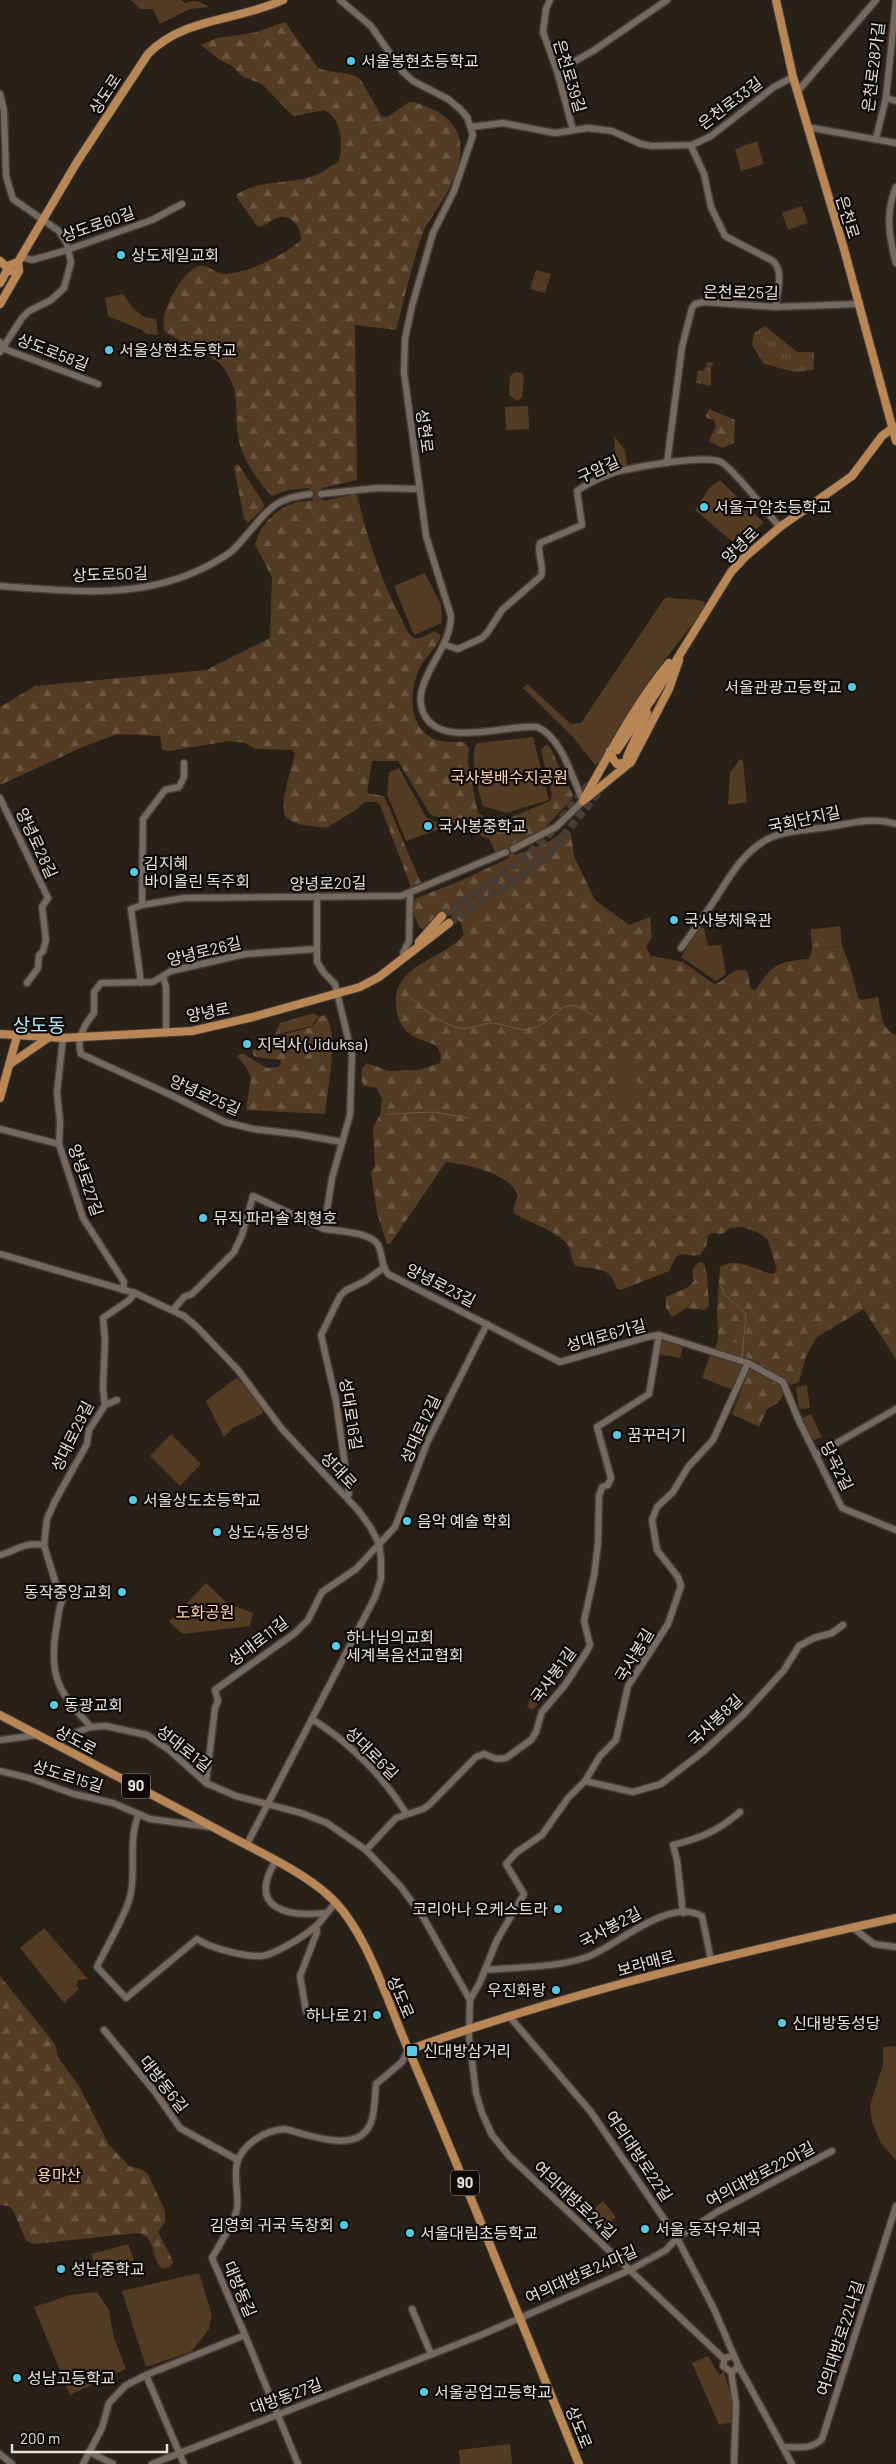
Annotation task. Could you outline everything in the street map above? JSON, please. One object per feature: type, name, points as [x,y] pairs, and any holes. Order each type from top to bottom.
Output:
[{"type":"main road","name":"상도로","points":[[0,304],[19,271],[19,260],[42,218],[155,46],[171,36],[198,24],[268,7],[283,0]]},
{"type":"main road","name":"은천로","points":[[776,0],[797,92],[894,427],[896,441]]},
{"type":"main road","name":"상도로","points":[[0,283],[10,265],[19,260]]},
{"type":"main road","points":[[0,261],[17,275]]},
{"type":"main road","name":"양녕로","points":[[614,750],[656,693],[731,572],[745,557],[780,527],[852,476],[882,436],[894,427]]},
{"type":"main road","points":[[582,801],[655,681],[685,644]]},
{"type":"main road","points":[[614,750],[613,759],[618,764],[626,764],[669,689],[685,644]]},
{"type":"main road","name":"양녕로","points":[[629,759],[656,693]]},
{"type":"main road","points":[[582,801],[629,759]]},
{"type":"main road","name":"양녕로","points":[[406,955],[442,916]]},
{"type":"main road","name":"양녕로","points":[[0,1034],[63,1038],[192,1031],[223,1024],[338,994],[375,979],[449,923]]},
{"type":"main road","points":[[0,1098],[17,1036]]},
{"type":"main road","points":[[10,1064],[48,1038]]},
{"type":"main road","name":"상도로","points":[[0,1715],[247,1844],[306,1879],[336,1903],[356,1930],[454,2153],[579,2464]]},
{"type":"main road","name":"보라매로","points":[[408,2050],[471,2027],[583,1994],[712,1960],[896,1918]]},
{"type":"street","points":[[340,0],[371,26],[402,71],[413,81],[448,99],[475,126],[503,124],[555,133],[573,130]]},
{"type":"street","name":"은천로39길","points":[[550,0],[546,9],[542,32],[557,71],[573,130]]},
{"type":"street","points":[[557,71],[593,51],[667,0]]},
{"type":"street","points":[[797,92],[876,0]]},
{"type":"street","name":"은천로28가길","points":[[876,138],[886,98],[896,0]]},
{"type":"street","name":"은천로33길","points":[[573,130],[588,128],[612,131],[641,144],[652,146],[691,146],[711,136],[774,87],[793,77]]},
{"type":"street","points":[[0,94],[4,111],[6,176],[14,199],[59,231],[69,249],[70,269],[64,288],[51,300],[29,311],[1,347]]},
{"type":"street","points":[[886,98],[896,101]]},
{"type":"street","name":"성현로","points":[[475,126],[454,191],[433,233],[412,306],[405,339],[404,372],[426,536],[451,616],[450,629],[445,645],[422,686],[420,698],[428,721],[436,728],[452,733],[533,726],[541,729],[558,747],[582,801]]},
{"type":"street","points":[[807,127],[896,143]]},
{"type":"street","points":[[691,146],[704,174],[711,207],[724,236],[778,266],[780,276],[776,307]]},
{"type":"street","points":[[896,187],[890,238],[896,263]]},
{"type":"street","name":"상도로60길","points":[[19,260],[32,260],[69,249],[152,220],[182,204]]},
{"type":"street","name":"은천로25길","points":[[667,463],[682,347],[692,308],[701,302],[776,307],[858,304]]},
{"type":"street","name":"상도로58길","points":[[1,347],[98,384]]},
{"type":"street","name":"구암길","points":[[445,645],[453,648],[464,648],[487,633],[502,610],[541,576],[543,568],[538,548],[540,543],[582,524],[577,491],[619,471],[707,459],[720,462],[732,472],[780,527]]},
{"type":"street","points":[[321,494],[378,488],[419,489]]},
{"type":"street","name":"상도로50길","points":[[0,586],[54,590],[126,591],[172,582],[213,564],[231,553],[271,506],[295,496],[310,494]]},
{"type":"street","points":[[141,984],[131,909],[142,905],[143,819],[165,790],[179,787],[184,777],[184,763]]},
{"type":"street","name":"양녕로28길","points":[[0,798],[48,898],[42,906],[46,940],[43,952],[39,955],[38,968],[27,983]]},
{"type":"street","points":[[513,849],[556,827],[582,801]]},
{"type":"street","name":"국회단지길","points":[[681,948],[716,898],[730,874],[749,852],[764,841],[780,835],[853,823],[877,820],[896,824]]},
{"type":"street","name":"양녕로20길","points":[[142,905],[184,898],[401,896],[506,852]]},
{"type":"street","points":[[406,955],[409,941],[410,893]]},
{"type":"street","points":[[317,896],[317,962],[324,973],[335,984],[352,1054],[350,1116],[332,1178],[324,1229]]},
{"type":"street","name":"양녕로26길","points":[[81,1037],[84,1024],[94,1013],[94,992],[101,983],[141,984],[153,982],[171,970],[245,954],[316,949]]},
{"type":"street","points":[[164,976],[166,987],[166,1033]]},
{"type":"street","name":"양녕로25길","points":[[81,1037],[80,1054],[172,1095],[225,1122],[253,1129],[342,1142]]},
{"type":"street","name":"양녕로27길","points":[[63,1038],[57,1092],[59,1144],[83,1218],[124,1282],[123,1290]]},
{"type":"street","points":[[0,1129],[59,1144]]},
{"type":"street","name":"양녕로23길","points":[[173,1310],[184,1297],[192,1294],[234,1252],[242,1235],[253,1196],[324,1229],[370,1237],[380,1248],[383,1268],[388,1274],[560,1362]]},
{"type":"street","name":"성대로","points":[[0,1254],[135,1293],[173,1310],[197,1327],[228,1359],[282,1429],[347,1497],[371,1528],[379,1544],[381,1579],[375,1596],[247,1844]]},
{"type":"street","name":"성대로16길","points":[[347,1497],[349,1494],[336,1401],[322,1334],[340,1296],[383,1268]]},
{"type":"street","name":"성대로29길","points":[[91,1727],[64,1697],[52,1663],[53,1648],[63,1599],[59,1594],[44,1545],[47,1519],[87,1444],[88,1430],[105,1404],[103,1318],[128,1301],[135,1293]]},
{"type":"street","name":"성대로12길","points":[[379,1544],[395,1527],[427,1443],[487,1324]]},
{"type":"street","points":[[659,1336],[748,1363]]},
{"type":"street","name":"성대로6가길","points":[[560,1362],[647,1337],[659,1336]]},
{"type":"street","name":"국사봉1길","points":[[366,1850],[396,1818],[406,1813],[423,1809],[429,1804],[476,1757],[484,1754],[498,1759],[506,1758],[531,1740],[536,1732],[542,1712],[565,1685],[587,1651],[590,1645],[584,1621],[594,1576],[598,1543],[599,1496],[602,1488],[608,1485],[611,1478],[597,1427],[649,1394],[659,1336]]},
{"type":"street","name":"당곡2길","points":[[748,1363],[783,1382],[799,1421],[842,1508],[896,1530]]},
{"type":"street","name":"국사봉길","points":[[471,2027],[470,2000],[497,1940],[524,1894],[506,1864],[517,1852],[542,1835],[568,1798],[585,1782],[600,1756],[616,1740],[628,1686],[666,1627],[681,1592],[678,1577],[657,1550],[652,1520],[657,1507],[673,1492],[688,1467],[714,1440],[748,1363]]},
{"type":"street","points":[[105,1404],[116,1400]]},
{"type":"street","points":[[816,1455],[896,1409]]},
{"type":"street","points":[[0,1556],[16,1547],[32,1543],[44,1545]]},
{"type":"street","name":"성대로11길","points":[[206,1783],[216,1704],[218,1701],[215,1690],[295,1633],[308,1620],[322,1592],[356,1569],[379,1544]]},
{"type":"street","name":"국사봉8길","points":[[585,1782],[633,1792],[661,1784],[704,1752],[744,1714],[784,1670],[799,1646],[814,1638],[832,1633],[843,1625]]},
{"type":"street","name":"성대로6길","points":[[312,1719],[345,1743],[383,1782],[406,1813]]},
{"type":"street","name":"성대로1길","points":[[57,1745],[66,1736],[91,1727],[106,1726],[147,1735],[169,1750],[206,1783],[236,1796],[300,1813],[327,1823],[366,1850]]},
{"type":"street","points":[[0,1740],[37,1734]]},
{"type":"street","name":"상도로15길","points":[[0,1771],[29,1778],[74,1794],[112,1803],[150,1819],[214,1828]]},
{"type":"street","points":[[712,1960],[702,1916],[694,1912],[683,1913],[674,1845],[692,1841],[722,1828],[740,1812]]},
{"type":"street","points":[[139,1814],[133,1834],[130,1899],[97,1967],[126,1998],[197,1939],[252,1956],[270,1953],[316,1926],[326,1912],[336,1903]]},
{"type":"street","points":[[366,1850],[401,1887],[424,1917],[470,2000]]},
{"type":"street","points":[[275,1862],[265,1883],[271,1903],[282,1912],[307,1914],[326,1912]]},
{"type":"street","name":"국사봉2길","points":[[485,1970],[562,1963],[585,1957],[647,1923],[683,1913]]},
{"type":"street","points":[[306,2011],[300,1976],[317,1932],[316,1926]]},
{"type":"street","points":[[853,1928],[874,1944],[896,1948]]},
{"type":"street","name":"여의대방로22길","points":[[509,2016],[591,2112],[636,2175],[677,2238],[714,2309],[733,2356]]},
{"type":"street","name":"여의대방로24길","points":[[471,2027],[469,2036],[476,2093],[482,2113],[492,2135],[510,2157],[724,2359]]},
{"type":"street","name":"대방동6길","points":[[104,2030],[154,2092],[180,2128],[238,2160]]},
{"type":"street","points":[[238,2160],[256,2140],[278,2129],[337,2141],[356,2138],[366,2130],[372,2120],[376,2084],[402,2062],[408,2050]]},
{"type":"street","name":"여의대방로22아길","points":[[677,2238],[717,2212],[832,2151]]},
{"type":"street","name":"대방동길","points":[[83,2464],[105,2421],[109,2403],[125,2386],[146,2375],[245,2335],[212,2258],[237,2210],[236,2169],[238,2160]]},
{"type":"street","name":"여의대방로22나길","points":[[784,2447],[805,2448],[817,2444],[822,2439],[896,2206]]},
{"type":"street","name":"여의대방로24마길","points":[[520,2316],[630,2270],[666,2250],[677,2238]]},
{"type":"street","points":[[412,2309],[431,2354]]},
{"type":"street","name":"대방동27길","points":[[152,2464],[278,2413],[337,2392],[520,2316]]},
{"type":"street","points":[[245,2335],[298,2464]]},
{"type":"street","points":[[734,2464],[736,2404],[731,2371],[723,2366],[724,2359],[729,2355],[737,2359],[738,2365],[792,2464]]},
{"type":"street","points":[[731,2371],[738,2365]]},
{"type":"street","points":[[146,2375],[184,2464]]},
{"type":"street","points":[[89,2452],[113,2464]]},
{"type":"street","points":[[0,2454],[12,2464]]},
{"type":"green space","points":[[131,0],[181,0],[185,3],[194,1],[209,7],[190,9],[160,24],[153,9],[140,9]]},
{"type":"green space","points":[[285,22],[318,68],[346,73],[361,80],[382,117],[389,116],[409,102],[413,102],[445,117],[454,127],[459,138],[458,165],[444,198],[424,230],[412,267],[396,330],[355,325],[357,480],[322,488],[320,491],[323,501],[357,494],[380,573],[407,631],[415,638],[424,637],[434,631],[441,635],[437,644],[420,667],[414,685],[413,704],[417,723],[423,731],[434,739],[447,742],[464,742],[469,748],[468,762],[478,813],[497,823],[550,801],[552,795],[541,750],[546,745],[550,747],[573,795],[572,799],[543,830],[511,845],[515,855],[545,844],[563,832],[571,833],[574,856],[595,900],[629,925],[650,917],[652,937],[646,947],[651,956],[683,962],[714,984],[735,971],[745,970],[748,973],[750,987],[753,990],[778,965],[790,961],[809,959],[812,950],[811,929],[815,929],[817,941],[821,948],[842,946],[850,966],[858,997],[861,1000],[878,997],[884,1024],[896,1035],[896,1360],[864,1309],[817,1337],[806,1356],[799,1382],[790,1385],[753,1360],[715,1350],[718,1339],[717,1308],[720,1267],[733,1263],[746,1265],[773,1274],[777,1270],[768,1240],[759,1233],[742,1227],[731,1228],[722,1234],[713,1233],[708,1235],[706,1247],[700,1255],[679,1255],[669,1271],[621,1290],[617,1289],[611,1276],[602,1270],[576,1266],[572,1261],[569,1246],[556,1234],[515,1214],[513,1209],[518,1195],[514,1187],[506,1181],[487,1171],[446,1162],[390,1244],[387,1244],[377,1213],[371,1172],[375,1166],[373,1127],[380,1115],[382,1099],[377,1088],[364,1086],[361,1079],[362,1068],[367,1063],[389,1071],[418,1070],[440,1063],[441,1055],[437,1046],[409,1034],[404,1029],[396,1006],[397,992],[403,980],[411,971],[446,950],[464,934],[460,922],[446,911],[439,913],[424,929],[419,927],[414,915],[413,903],[417,898],[509,858],[505,848],[495,852],[489,839],[430,814],[398,761],[372,761],[367,793],[384,796],[421,883],[411,887],[380,805],[377,802],[364,802],[356,810],[326,828],[301,824],[288,819],[285,814],[284,798],[295,754],[292,750],[256,749],[245,743],[229,741],[169,751],[162,750],[160,736],[118,734],[85,746],[0,785],[0,707],[35,686],[206,670],[270,638],[272,577],[255,545],[265,524],[276,513],[290,504],[313,500],[309,488],[288,490],[272,496],[266,490],[255,476],[242,452],[238,436],[236,399],[227,373],[220,363],[165,332],[163,325],[173,294],[186,275],[193,269],[203,266],[224,274],[243,271],[265,263],[301,240],[296,224],[286,217],[278,218],[258,227],[237,198],[237,194],[259,185],[294,181],[316,175],[339,160],[341,146],[340,131],[334,118],[329,113],[323,110],[296,116],[292,115],[262,84],[243,77],[232,66],[220,60],[201,45],[217,38],[253,33]]},
{"type":"green space","points":[[757,141],[764,164],[741,171],[735,149]]},
{"type":"green space","points":[[802,206],[808,223],[788,230],[782,213]]},
{"type":"green space","points":[[536,270],[551,274],[545,293],[530,289]]},
{"type":"green space","points":[[123,294],[133,308],[144,317],[156,319],[158,335],[146,334],[142,330],[108,316],[105,298]]},
{"type":"green space","points":[[765,326],[797,352],[814,352],[814,370],[795,372],[764,364],[752,345],[754,333]]},
{"type":"green space","points":[[707,362],[714,363],[711,367],[706,366]]},
{"type":"green space","points":[[705,367],[711,367],[711,386],[696,383],[698,370],[704,371]]},
{"type":"green space","points":[[515,372],[522,373],[524,377],[522,398],[517,401],[509,395],[510,376]]},
{"type":"green space","points":[[528,406],[529,429],[506,430],[505,407]]},
{"type":"green space","points":[[709,409],[735,420],[734,443],[722,448],[709,441],[716,426],[714,420],[707,418],[706,415]]},
{"type":"green space","points":[[614,436],[625,450],[626,466],[616,466]]},
{"type":"green space","points":[[238,464],[264,504],[263,508],[248,523],[244,518],[234,467]]},
{"type":"green space","points":[[720,480],[764,523],[739,543],[734,543],[695,510],[710,487]]},
{"type":"green space","points":[[425,573],[441,605],[442,623],[414,635],[394,586]]},
{"type":"green space","points":[[669,597],[704,602],[706,607],[650,679],[599,763],[595,765],[573,737],[523,688],[527,684],[571,724],[581,723],[664,599]]},
{"type":"green space","name":"국사봉배수지공원","points":[[533,737],[549,800],[506,813],[483,806],[474,769],[475,746],[478,743]]},
{"type":"green space","points":[[740,759],[743,761],[747,802],[728,805],[730,773]]},
{"type":"green space","points":[[399,768],[426,817],[445,827],[406,841],[387,794],[389,772]]},
{"type":"green space","points":[[840,926],[842,946],[821,948],[816,941],[815,929]]},
{"type":"green space","points":[[700,928],[704,928],[708,946],[721,945],[726,974],[716,981],[681,957]]},
{"type":"green space","points":[[314,1013],[318,1016],[312,1026],[275,1035],[280,1023]]},
{"type":"green space","points":[[325,1015],[332,1034],[332,1048],[325,1114],[246,1110],[251,1078],[246,1067],[237,1056],[242,1053],[267,1068],[278,1067],[281,1063],[280,1060],[256,1057],[253,1055],[253,1050],[279,1047],[279,1044],[263,1040],[312,1027],[318,1017]]},
{"type":"green space","points":[[619,1061],[626,1063],[640,1085],[621,1103],[617,1100],[621,1089],[614,1065]]},
{"type":"green space","points":[[699,1262],[704,1263],[707,1275],[709,1306],[704,1310],[686,1308],[672,1317],[666,1308],[666,1297],[688,1287],[694,1281],[692,1270]]},
{"type":"green space","points":[[718,1339],[747,1345],[746,1359],[715,1350]]},
{"type":"green space","points":[[660,1340],[683,1347],[680,1358],[659,1354]]},
{"type":"green space","points":[[710,1356],[742,1365],[733,1390],[702,1378]]},
{"type":"green space","points":[[750,1367],[781,1384],[783,1395],[779,1402],[767,1409],[759,1427],[732,1414]]},
{"type":"green space","points":[[236,1378],[246,1386],[263,1410],[262,1414],[233,1428],[224,1437],[206,1401]]},
{"type":"green space","points":[[807,1385],[810,1408],[799,1409],[796,1387]]},
{"type":"green space","points":[[811,1414],[822,1437],[811,1441],[800,1419]]},
{"type":"green space","points":[[171,1434],[201,1464],[180,1486],[150,1456]]},
{"type":"green space","name":"도화공원","points":[[206,1583],[227,1603],[253,1613],[250,1626],[183,1634],[169,1622]]},
{"type":"green space","points":[[539,1685],[547,1685],[549,1694],[532,1710],[527,1708],[530,1699],[528,1694]]},
{"type":"green space","points":[[44,1928],[88,1979],[78,1980],[76,1985],[79,1989],[64,2003],[20,1948]]},
{"type":"green space","name":"용마산","points":[[0,1976],[55,2044],[58,2057],[79,2086],[109,2145],[129,2166],[141,2169],[148,2174],[165,2211],[165,2222],[158,2232],[173,2261],[170,2267],[163,2269],[159,2265],[149,2239],[139,2233],[33,2244],[26,2241],[14,2212],[9,2206],[0,2205]]},
{"type":"green space","points":[[896,2046],[896,2160],[881,2143],[872,2122],[870,2105],[883,2065],[883,2047]]},
{"type":"green space","points":[[603,2201],[616,2217],[602,2231],[587,2215]]},
{"type":"green space","points":[[128,2244],[136,2266],[100,2278],[91,2254]]},
{"type":"green space","points":[[199,2273],[212,2315],[209,2329],[192,2351],[146,2367],[122,2291]]},
{"type":"green space","points":[[97,2292],[109,2310],[114,2338],[126,2369],[70,2395],[34,2307],[70,2295]]},
{"type":"green space","points":[[708,2356],[719,2375],[724,2372],[732,2400],[733,2422],[719,2425],[692,2363]]},
{"type":"green space","points":[[510,2444],[512,2464],[460,2464],[459,2450]]},
{"type":"waterway","points":[[408,996],[440,1020],[459,1028],[493,1023],[526,1030],[531,1029],[548,1020],[566,1006],[581,1008],[592,1015]]},
{"type":"waterway","points":[[387,1114],[434,1112],[468,1118]]},
{"type":"waterway","points":[[721,1286],[724,1294],[746,1314],[742,1358]]},
{"type":"tunnel","points":[[562,818],[591,782]]},
{"type":"tunnel","points":[[449,923],[524,874],[550,853],[601,789]]},
{"type":"tunnel","points":[[442,916],[487,886],[530,853],[555,827]]},
{"type":"place","name":"서울봉현초등학교","points":[[351,61]]},
{"type":"place","name":"상도제일교회","points":[[121,255]]},
{"type":"place","name":"서울상현초등학교","points":[[109,350]]},
{"type":"place","name":"서울구암초등학교","points":[[704,507]]},
{"type":"place","name":"서울관광고등학교","points":[[852,687]]},
{"type":"place","name":"국사봉중학교","points":[[428,826]]},
{"type":"place","name":"김지혜 바이올린 독주회","points":[[134,872]]},
{"type":"place","name":"국사봉체육관","points":[[674,920]]},
{"type":"place","name":"지덕사 (Jiduksa)","points":[[247,1044]]},
{"type":"place","name":"뮤직 파라솔 최형호","points":[[203,1218]]},
{"type":"place","name":"꿈꾸러기","points":[[617,1435]]},
{"type":"place","name":"서울상도초등학교","points":[[133,1500]]},
{"type":"place","name":"음악 예술 학회","points":[[407,1521]]},
{"type":"place","name":"상도4동성당","points":[[217,1532]]},
{"type":"place","name":"동작중앙교회","points":[[122,1592]]},
{"type":"place","name":"하나님의교회 세계복음선교협회","points":[[336,1646]]},
{"type":"place","name":"동광교회","points":[[54,1705]]},
{"type":"place","name":"코리아나 오케스트라","points":[[558,1909]]},
{"type":"place","name":"우진화랑","points":[[556,1990]]},
{"type":"place","name":"하나로 21","points":[[377,2015]]},
{"type":"place","name":"신대방동성당","points":[[782,2023]]},
{"type":"place","name":"신대방삼거리","points":[[412,2051]]},
{"type":"place","name":"김영희 귀국 독창회","points":[[344,2225]]},
{"type":"place","name":"서울 동작우체국","points":[[645,2229]]},
{"type":"place","name":"서울대림초등학교","points":[[410,2233]]},
{"type":"place","name":"성남중학교","points":[[61,2269]]},
{"type":"place","name":"성남고등학교","points":[[17,2378]]},
{"type":"place","name":"서울공업고등학교","points":[[424,2392]]},
{"type":"district","name":"상도동","points":[[39,1025]]}]
